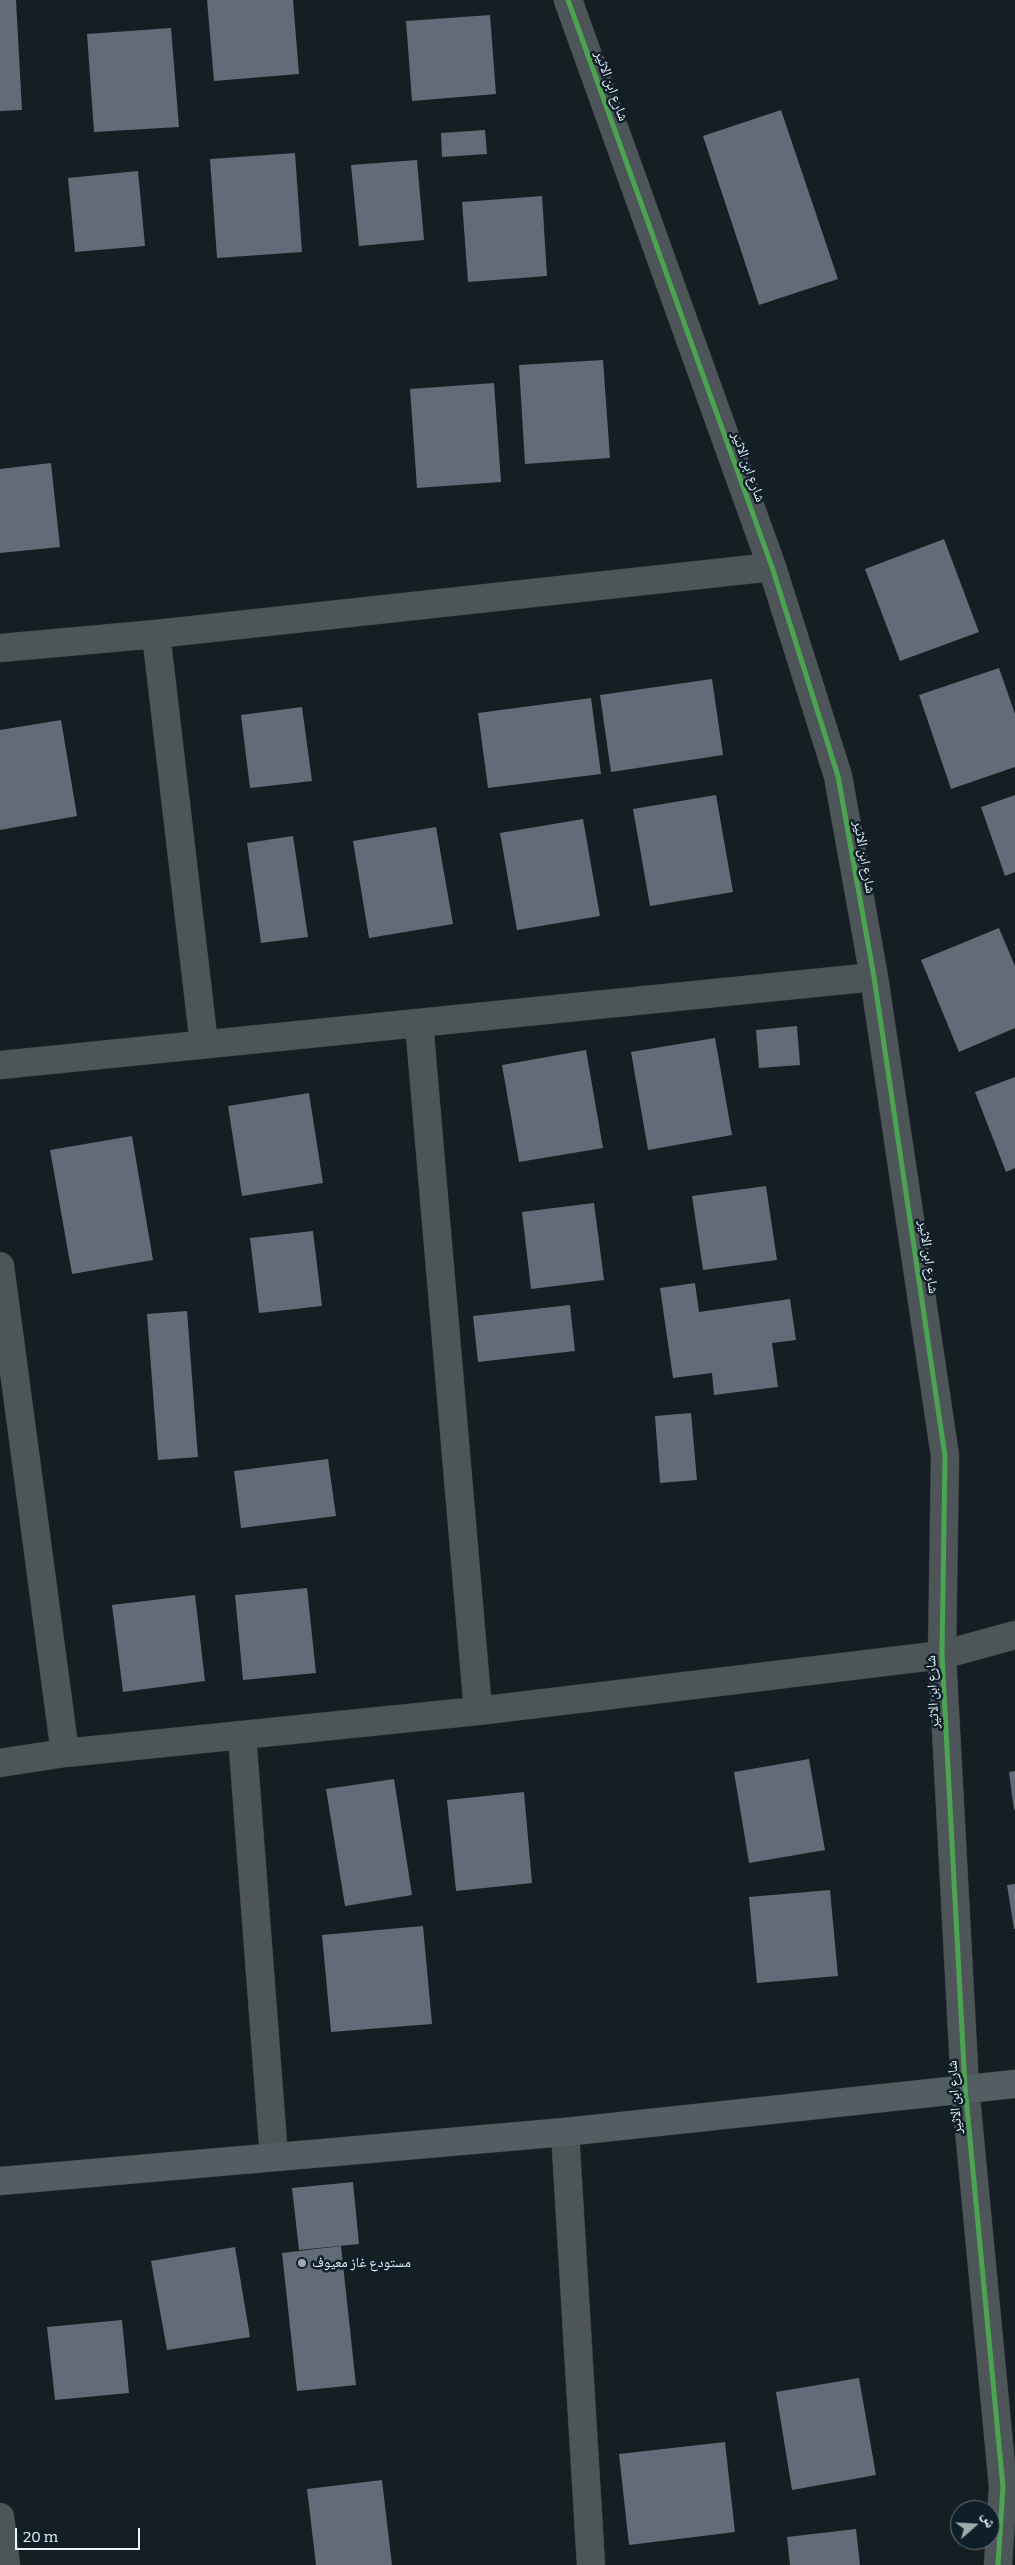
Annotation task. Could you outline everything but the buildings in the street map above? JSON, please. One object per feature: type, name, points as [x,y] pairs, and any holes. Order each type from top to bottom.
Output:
[{"type":"main road","points":[[0,2181],[565,2132],[965,2087],[1015,2084]]},
{"type":"street","name":"شارع ابن الاثير","points":[[568,0],[772,567],[838,776],[874,978],[944,1456],[942,1655],[965,2087],[1009,2487],[998,2565]]},
{"type":"street","points":[[0,648],[156,634],[772,567]]},
{"type":"street","points":[[156,634],[204,1044]]},
{"type":"street","points":[[0,1065],[874,978]]},
{"type":"street","points":[[418,1023],[478,1711]]},
{"type":"street","points":[[0,1266],[65,1753]]},
{"type":"street","points":[[0,1762],[65,1753],[478,1711],[942,1655],[1015,1635]]},
{"type":"street","points":[[242,1735],[274,2157]]},
{"type":"street","points":[[565,2132],[591,2565]]},
{"type":"street","points":[[0,2518],[6,2565]]},
{"type":"cycle path","points":[[568,0],[772,567],[838,776],[874,977],[945,1456],[942,1655],[965,2087],[1003,2487],[998,2565]]},
{"type":"place","name":"مستودع غاز معيوف","points":[[302,2263]]}]
